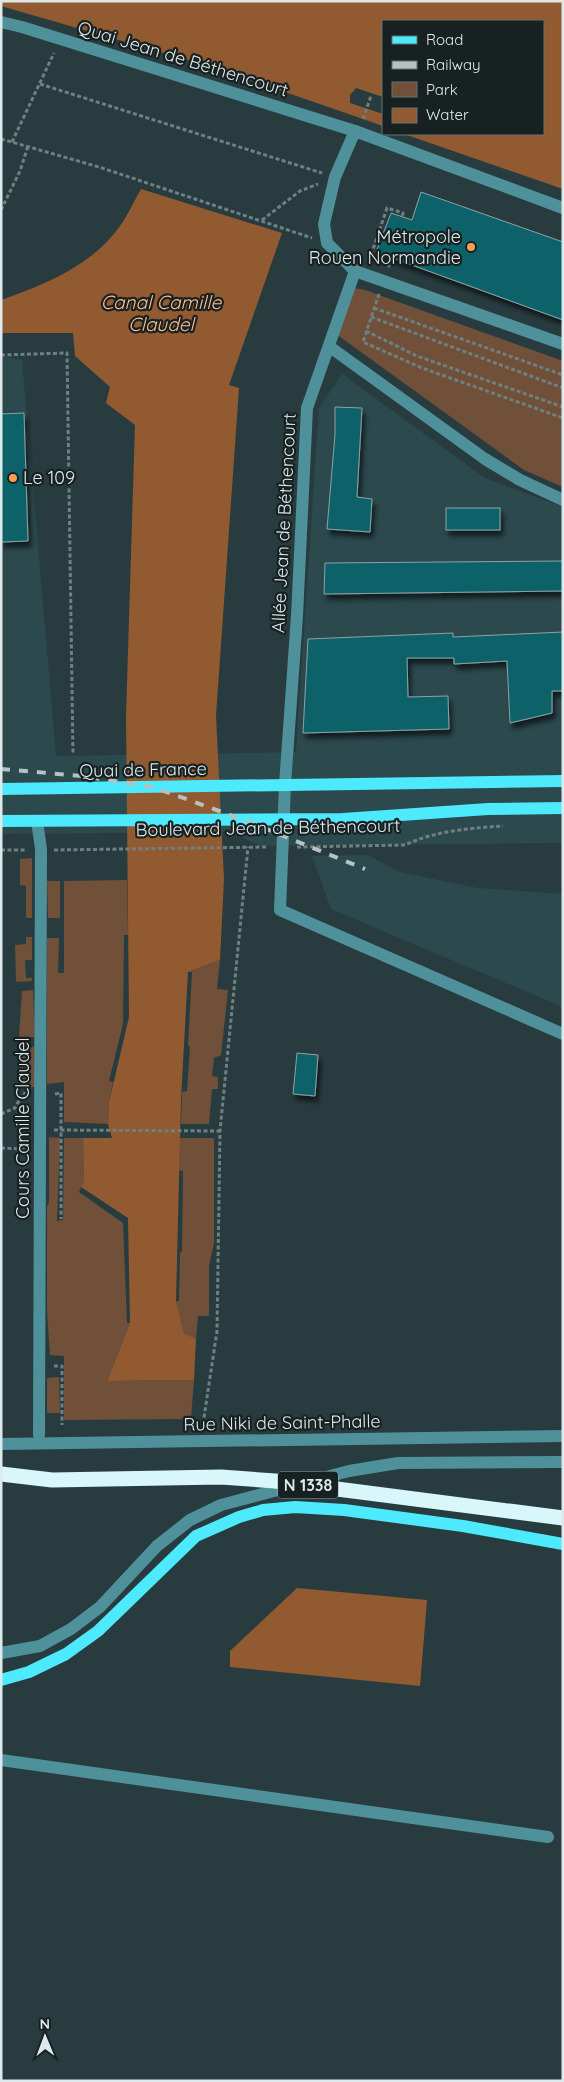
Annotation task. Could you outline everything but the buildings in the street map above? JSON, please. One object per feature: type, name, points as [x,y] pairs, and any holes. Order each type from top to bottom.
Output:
[{"type":"highway","name":"N 1338","points":[[1,1474],[52,1480],[221,1477],[298,1483],[563,1518]]},
{"type":"main road","points":[[285,785],[563,781]]},
{"type":"main road","name":"Quai de France","points":[[1,789],[285,785]]},
{"type":"main road","name":"Boulevard Jean de Béthencourt","points":[[283,820],[343,819],[488,809],[563,808]]},
{"type":"main road","points":[[1,821],[283,820]]},
{"type":"main road","name":"N 1338","points":[[1,1680],[29,1672],[66,1654],[98,1632],[196,1536],[240,1517],[263,1510],[296,1507],[344,1510],[463,1526],[563,1544]]},
{"type":"street","name":"Quai Jean de Béthencourt","points":[[1,22],[358,126],[563,208]]},
{"type":"street","points":[[358,126],[335,177],[324,224],[327,243],[354,271],[563,344]]},
{"type":"street","name":"Allée Jean de Béthencourt","points":[[285,785],[307,408],[330,347],[354,271]]},
{"type":"street","points":[[330,347],[485,459],[520,480],[563,500]]},
{"type":"street","points":[[285,785],[280,910],[563,1034]]},
{"type":"street","name":"Cours Camille Claudel","points":[[37,821],[41,849],[39,1435]]},
{"type":"street","name":"Rue Niki de Saint-Phalle","points":[[1,1444],[563,1436]]},
{"type":"street","points":[[1,1653],[40,1646],[72,1628],[100,1607],[156,1546],[190,1520],[221,1505],[298,1483],[349,1471],[398,1463],[563,1462]]},
{"type":"street","points":[[1,1760],[548,1836]]},
{"type":"path","points":[[12,142],[61,39]]},
{"type":"path","points":[[40,84],[335,177]]},
{"type":"path","points":[[358,126],[371,96]]},
{"type":"path","points":[[1,139],[262,220],[327,243]]},
{"type":"path","points":[[1,210],[20,171],[28,146]]},
{"type":"path","points":[[262,220],[300,191],[335,177]]},
{"type":"path","points":[[402,217],[404,213],[387,208],[370,258],[389,264],[363,342],[422,368],[563,418]]},
{"type":"path","points":[[374,308],[563,375]]},
{"type":"path","points":[[371,317],[563,388]]},
{"type":"path","points":[[366,331],[417,356],[563,407]]},
{"type":"path","points":[[1,354],[67,353],[73,755]]},
{"type":"path","name":"Boulevard Jean de Béthencourt","points":[[1,850],[405,845],[478,827],[504,826]]},
{"type":"path","points":[[203,1424],[217,1331],[220,1131],[248,847]]},
{"type":"path","points":[[1,1114],[15,1108],[23,1094]]},
{"type":"path","points":[[61,1094],[61,1219]]},
{"type":"path","points":[[41,1130],[220,1131]]},
{"type":"path","points":[[1,1148],[13,1148]]},
{"type":"path","points":[[62,1366],[62,1425]]},
{"type":"shaded area","points":[[1,356],[22,360],[56,756],[296,752],[319,408],[342,374],[485,478],[563,507],[563,843],[261,846],[230,832],[1,834]]},
{"type":"shaded area","points":[[368,855],[399,872],[478,888],[563,894],[563,1010],[558,1005],[331,909],[312,856]]},
{"type":"green space","points":[[354,288],[365,290],[563,361],[563,487],[524,470],[336,334]]},
{"type":"green space","points":[[32,858],[32,918],[26,918],[26,886],[20,885],[20,859]]},
{"type":"green space","points":[[127,880],[128,935],[124,935],[123,1024],[109,1081],[113,1082],[109,1102],[108,1124],[64,1122],[64,1082],[47,1084],[47,938],[59,938],[58,973],[64,973],[64,881]]},
{"type":"green space","points":[[47,881],[60,881],[60,918],[48,918]]},
{"type":"green space","points":[[26,937],[32,937],[32,960],[25,960],[26,978],[32,978],[32,981],[16,982],[15,945],[26,944]]},
{"type":"green space","points":[[220,960],[217,989],[228,990],[221,1055],[214,1058],[212,1076],[218,1077],[218,1089],[212,1089],[209,1124],[181,1124],[182,1092],[187,1091],[190,1047],[188,1045],[192,972],[188,972]]},
{"type":"green space","points":[[33,990],[35,1037],[19,1037],[22,991]]},
{"type":"green space","points":[[35,1046],[35,1087],[18,1087],[21,1052]]},
{"type":"green space","points":[[49,1137],[60,1138],[57,1221],[63,1220],[64,1138],[83,1138],[84,1181],[79,1192],[123,1223],[127,1323],[130,1323],[107,1381],[194,1380],[191,1419],[64,1420],[64,1356],[50,1355],[47,1312]]},
{"type":"green space","points":[[180,1138],[214,1138],[214,1243],[209,1266],[209,1316],[198,1316],[196,1339],[184,1333],[176,1301],[179,1301],[180,1253],[182,1251],[183,1171],[179,1170]]},
{"type":"green space","points":[[59,1377],[60,1413],[47,1413],[47,1378]]},
{"type":"water","points":[[1,1],[563,1],[563,189],[407,135],[544,135],[544,20],[382,20],[382,126],[219,69],[1,6]]},
{"type":"water","name":"Canal Camille Claudel","points":[[141,189],[282,233],[229,385],[239,388],[216,716],[224,879],[220,960],[188,972],[181,1099],[176,1301],[184,1333],[196,1339],[194,1380],[107,1381],[130,1323],[128,1218],[81,1187],[84,1181],[83,1138],[112,1138],[108,1124],[109,1102],[129,1017],[126,716],[135,425],[106,403],[110,387],[75,356],[73,333],[1,333],[1,300],[34,288],[66,272],[96,252],[120,226]]},
{"type":"water","points":[[297,1588],[427,1600],[420,1686],[230,1667],[230,1651]]},
{"type":"pier","points":[[356,88],[382,97],[382,114],[350,103],[350,95]]},
{"type":"railway","points":[[1,769],[82,776],[153,787],[244,820],[365,869]]},
{"type":"place","name":"Métropole Rouen Normandie","points":[[471,247]]},
{"type":"place","name":"Le 109","points":[[13,478]]}]
